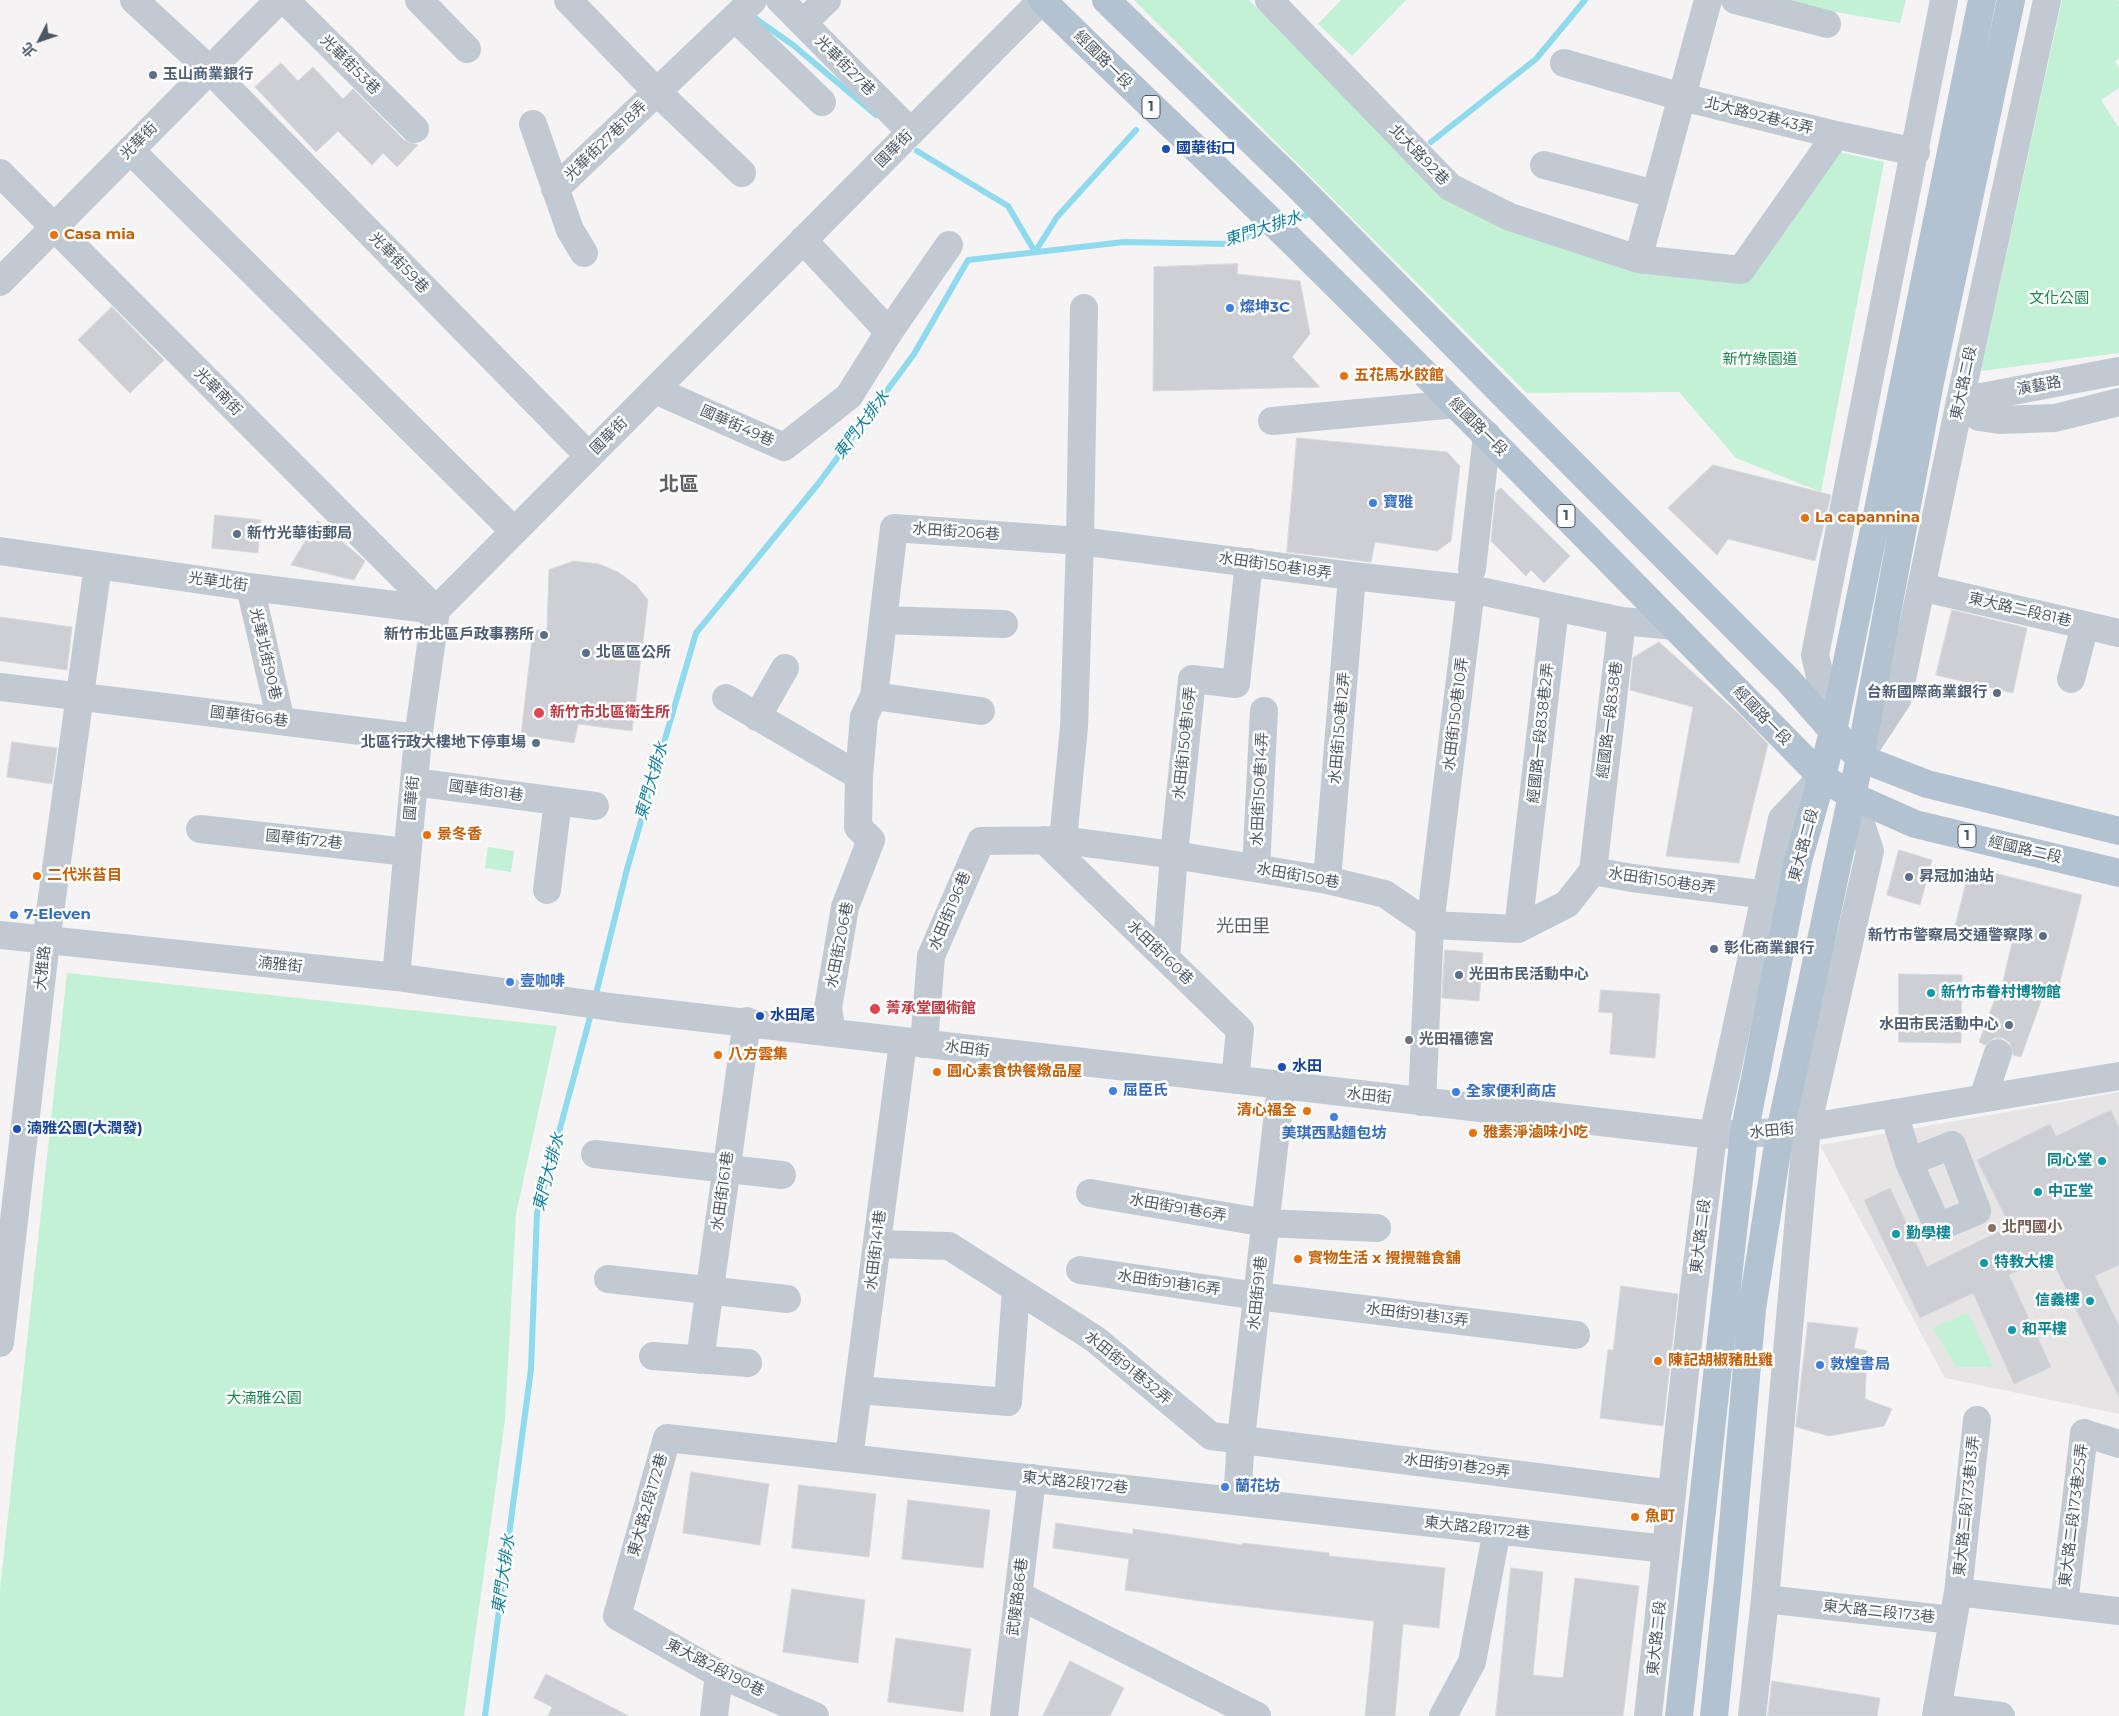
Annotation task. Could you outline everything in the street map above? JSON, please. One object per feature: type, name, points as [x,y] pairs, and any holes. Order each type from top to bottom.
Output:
[{"type":"main road","name":"經國路一段","points":[[1042,0],[1141,98],[1262,212],[1456,404],[1822,777]]},
{"type":"main road","points":[[1106,0],[1296,184],[1788,680],[1833,731],[1860,758],[1927,784],[2119,831]]},
{"type":"main road","name":"東大路二段","points":[[1679,1716],[1744,1134],[1798,861],[1833,731],[1982,0]]},
{"type":"main road","name":"東大路二段","points":[[1714,1716],[1730,1571],[1752,1309],[1780,1132],[1860,758],[1930,382],[2011,0]]},
{"type":"main road","name":"經國路二段","points":[[1822,777],[1852,796],[1915,824],[2119,873]]},
{"type":"street","name":"光華街59巷","points":[[134,0],[210,70],[589,456]]},
{"type":"street","points":[[419,0],[467,49]]},
{"type":"street","name":"光華街27巷18弄","points":[[568,0],[657,92],[742,173]]},
{"type":"street","name":"光華街27巷","points":[[780,0],[911,132]]},
{"type":"street","points":[[803,23],[827,0]]},
{"type":"street","name":"國華街","points":[[396,977],[418,738],[436,610],[1042,0]]},
{"type":"street","name":"北大路92巷","points":[[1269,0],[1450,187],[1510,217],[1638,259],[1741,270],[1836,135]]},
{"type":"street","points":[[1638,259],[1708,0]]},
{"type":"street","points":[[1736,0],[1827,24]]},
{"type":"street","name":"東大路二段","points":[[1833,731],[1815,655],[1916,152],[1944,0]]},
{"type":"street","name":"東大路二段","points":[[1860,758],[1898,698],[1960,401],[2048,0]]},
{"type":"street","name":"光華街","points":[[0,282],[276,2]]},
{"type":"street","name":"光華街53巷","points":[[276,2],[415,129]]},
{"type":"street","name":"光華街27巷18弄","points":[[555,189],[744,9],[822,102]]},
{"type":"street","name":"北大路92巷43弄","points":[[1564,63],[1682,97],[1836,135]]},
{"type":"street","name":"光華街27巷18弄","points":[[532,124],[570,230],[584,253]]},
{"type":"street","points":[[1836,135],[1916,152]]},
{"type":"street","points":[[130,150],[514,531]]},
{"type":"street","points":[[1544,165],[1655,194]]},
{"type":"street","name":"光華南街","points":[[0,173],[436,610]]},
{"type":"street","points":[[804,240],[888,332]]},
{"type":"street","name":"國華街49巷","points":[[655,390],[784,447],[849,396],[888,332],[949,245]]},
{"type":"street","points":[[1054,840],[1074,727],[1080,541],[1084,308]]},
{"type":"street","name":"演藝路","points":[[1960,401],[2119,371]]},
{"type":"street","points":[[1960,401],[1979,417],[1999,420],[2054,418],[2119,402]]},
{"type":"street","points":[[1272,422],[1456,404]]},
{"type":"street","name":"水田街150巷10弄","points":[[1430,924],[1487,435]]},
{"type":"street","name":"水田街206巷","points":[[832,1032],[828,1008],[845,908],[871,840],[858,827],[859,776],[864,717],[874,696],[894,528],[1080,541]]},
{"type":"street","name":"水田街150巷18弄","points":[[1080,541],[1352,576],[1471,579]]},
{"type":"street","name":"光華北街","points":[[0,552],[250,587],[436,610]]},
{"type":"street","name":"水田街150巷16弄","points":[[1174,855],[1192,678],[1236,684],[1249,562]]},
{"type":"street","name":"大雅路","points":[[0,1343],[46,941],[98,565]]},
{"type":"street","name":"水田街150巷12弄","points":[[1327,880],[1352,576]]},
{"type":"street","points":[[1471,579],[1555,606],[1622,620],[1674,626]]},
{"type":"street","name":"光華北街90巷","points":[[250,587],[280,721]]},
{"type":"street","name":"東大路二段81巷","points":[[1921,587],[2119,633]]},
{"type":"street","name":"經國路一段838巷2弄","points":[[1518,929],[1555,606]]},
{"type":"street","points":[[883,620],[1004,624]]},
{"type":"street","name":"經國路一段838巷","points":[[1593,870],[1622,620]]},
{"type":"street","points":[[2070,679],[2085,625]]},
{"type":"street","points":[[757,717],[785,668]]},
{"type":"street","name":"國華街66巷","points":[[0,687],[418,738]]},
{"type":"street","points":[[874,696],[981,711]]},
{"type":"street","points":[[726,698],[859,776]]},
{"type":"street","name":"水田街150巷14弄","points":[[1256,868],[1264,711]]},
{"type":"street","name":"東大路二段","points":[[1648,1716],[1713,1135],[1767,895],[1782,819],[1822,777]]},
{"type":"street","name":"國華街81巷","points":[[414,782],[594,806]]},
{"type":"street","points":[[1752,1716],[1765,1599],[1807,1127],[1870,851],[1852,796]]},
{"type":"street","points":[[546,890],[558,801]]},
{"type":"street","name":"國華街72巷","points":[[200,829],[407,852]]},
{"type":"street","name":"水田街150巷","points":[[981,841],[1054,840],[1174,855],[1327,880],[1385,894],[1430,924]]},
{"type":"street","name":"水田街160巷","points":[[1054,840],[1166,958],[1240,1030],[1235,1080]]},
{"type":"street","name":"水田街196巷","points":[[914,1043],[931,956],[981,841]]},
{"type":"street","points":[[1166,958],[1174,855]]},
{"type":"street","name":"水田街150巷8弄","points":[[1518,929],[1566,904],[1593,870],[1632,878],[1767,895]]},
{"type":"street","points":[[1422,1102],[1430,924],[1518,929]]},
{"type":"street","name":"湳雅街","points":[[0,936],[396,977],[618,1008]]},
{"type":"street","name":"水田街","points":[[618,1008],[747,1021],[914,1043],[1713,1135],[1780,1132],[2119,1076]]},
{"type":"street","name":"水田街161巷","points":[[700,1360],[747,1021]]},
{"type":"street","name":"水田街141巷","points":[[849,1458],[877,1244],[914,1043]]},
{"type":"street","points":[[1984,1098],[1998,1053]]},
{"type":"street","name":"水田街91巷","points":[[1237,1501],[1241,1438],[1281,1086]]},
{"type":"street","points":[[1894,1113],[1909,1162]]},
{"type":"street","points":[[595,1154],[782,1175]]},
{"type":"street","name":"水田街91巷6弄","points":[[1090,1193],[1266,1223],[1377,1228]]},
{"type":"street","name":"水田街91巷32弄","points":[[877,1244],[949,1246],[1095,1339],[1211,1436],[1241,1438]]},
{"type":"street","name":"水田街91巷16弄","points":[[1080,1270],[1258,1296]]},
{"type":"street","points":[[608,1279],[787,1299]]},
{"type":"street","points":[[858,1390],[1008,1402],[1016,1289]]},
{"type":"street","name":"水田街91巷13弄","points":[[1258,1296],[1576,1335]]},
{"type":"street","points":[[653,1356],[748,1363]]},
{"type":"street","name":"東大路二段173巷13弄","points":[[1958,1592],[1977,1420]]},
{"type":"street","name":"東大路二段173巷25弄","points":[[2064,1604],[2084,1433],[2119,1444]]},
{"type":"street","name":"東大路2段172巷","points":[[617,1616],[667,1438],[1666,1549]]},
{"type":"street","name":"水田街91巷29弄","points":[[1241,1438],[1672,1494]]},
{"type":"street","name":"武陵路86巷","points":[[1004,1716],[1032,1478]]},
{"type":"street","points":[[1443,1716],[1472,1662],[1497,1530]]},
{"type":"street","points":[[1958,1592],[2119,1611]]},
{"type":"street","name":"東大路二段173巷","points":[[1765,1599],[1953,1620],[1958,1592]]},
{"type":"street","points":[[1018,1595],[1258,1716]]},
{"type":"street","name":"東大路2段190巷","points":[[617,1616],[719,1674],[814,1716]]},
{"type":"street","points":[[1953,1620],[1937,1712],[2001,1716]]},
{"type":"street","points":[[714,1716],[719,1674]]},
{"type":"shaded area","name":"北門國小","points":[[2119,1092],[2119,1414],[1945,1378],[1820,1145]]},
{"type":"green space","name":"新竹綠園道","points":[[1134,0],[1249,0],[1443,196],[1743,278],[1834,151],[1884,162],[1821,492],[1736,458],[1679,392],[1527,393]]},
{"type":"green space","points":[[1341,0],[1406,0],[1352,56],[1318,24]]},
{"type":"green space","points":[[1766,0],[1906,0],[1900,23]]},
{"type":"green space","name":"文化公園","points":[[2062,0],[2118,0],[2119,2],[2119,58],[2115,62],[2119,68],[2119,88],[2101,100],[2119,128],[2119,353],[1981,371]]},
{"type":"green space","points":[[488,847],[514,851],[511,872],[485,868]]},
{"type":"green space","name":"大湳雅公園","points":[[67,973],[557,1026],[516,1214],[505,1420],[464,1716],[0,1716],[0,1590]]},
{"type":"green space","points":[[1968,1312],[1993,1367],[1956,1367],[1933,1328]]},
{"type":"building","points":[[281,63],[298,81],[313,67],[343,99],[353,89],[404,140],[418,145],[397,167],[383,153],[372,165],[338,131],[316,152],[255,87]]},
{"type":"building","name":"燦坤3C","points":[[1238,264],[1237,274],[1300,281],[1310,334],[1292,357],[1320,387],[1153,391],[1154,267]]},
{"type":"building","points":[[112,307],[164,360],[130,393],[78,340]]},
{"type":"building","name":"寶雅","points":[[1297,438],[1447,452],[1460,466],[1451,541],[1437,551],[1375,542],[1371,562],[1287,552]]},
{"type":"building","points":[[1713,465],[1831,495],[1815,561],[1728,539],[1717,555],[1668,508]]},
{"type":"building","points":[[1501,488],[1570,556],[1544,583],[1531,570],[1526,576],[1491,541],[1496,492]]},
{"type":"building","name":"新竹光華街郵局","points":[[215,515],[261,520],[258,553],[212,548]]},
{"type":"building","points":[[318,521],[365,561],[354,580],[291,565]]},
{"type":"building","name":"北區區公所","points":[[574,561],[599,564],[618,572],[636,585],[648,600],[632,731],[578,724],[574,743],[521,735],[533,631],[547,629],[549,570]]},
{"type":"building","points":[[1952,610],[2027,628],[2013,693],[1936,675]]},
{"type":"building","points":[[0,617],[72,627],[67,670],[0,661]]},
{"type":"building","points":[[1659,642],[1740,715],[1768,744],[1739,863],[1666,856],[1693,707],[1630,690],[1633,658]]},
{"type":"building","points":[[12,742],[57,748],[52,784],[7,777]]},
{"type":"building","name":"昇冠加油站","points":[[1899,850],[1932,860],[1920,905],[1887,895]]},
{"type":"building","points":[[1970,867],[2082,895],[2058,990],[2046,987],[2021,1057],[2013,1055],[2010,1043],[2003,1038],[1994,1038],[1985,1045],[1979,1042],[1997,993],[2000,994],[2012,943],[1955,928]]},
{"type":"building","name":"光田市民活動中心","points":[[1445,950],[1483,953],[1479,1001],[1442,998]]},
{"type":"building","name":"新竹市眷村博物館","points":[[1899,974],[1962,975],[1961,1043],[1899,1042]]},
{"type":"building","points":[[1601,990],[1660,994],[1655,1058],[1610,1054],[1613,1013],[1599,1012]]},
{"type":"building","points":[[2111,1110],[2119,1127],[2119,1265],[2095,1276],[2119,1326],[2119,1397],[2050,1256],[2009,1275],[2051,1367],[2014,1384],[1973,1293],[1920,1318],[1864,1200],[1890,1188],[1927,1267],[2010,1226],[1977,1160],[2050,1124],[2056,1136]]},
{"type":"building","points":[[1621,1286],[1678,1294],[1663,1426],[1600,1418],[1608,1350],[1613,1350]]},
{"type":"building","points":[[1808,1322],[1858,1328],[1854,1348],[1867,1351],[1865,1399],[1892,1409],[1884,1426],[1829,1436],[1796,1427]]},
{"type":"building","points":[[691,1472],[769,1484],[760,1545],[683,1533]]},
{"type":"building","points":[[799,1485],[876,1494],[869,1557],[792,1548]]},
{"type":"building","points":[[908,1500],[990,1510],[983,1568],[902,1559]]},
{"type":"building","points":[[1056,1523],[1133,1534],[1133,1529],[1242,1545],[1243,1543],[1329,1553],[1329,1556],[1445,1568],[1439,1628],[1403,1624],[1395,1716],[1365,1716],[1374,1621],[1207,1602],[1125,1590],[1129,1559],[1053,1548]]},
{"type":"building","points":[[1511,1568],[1543,1572],[1533,1675],[1563,1678],[1575,1578],[1639,1586],[1623,1716],[1496,1716]]},
{"type":"building","points":[[792,1589],[865,1600],[858,1663],[783,1652]]},
{"type":"building","points":[[896,1638],[971,1649],[963,1712],[888,1702]]},
{"type":"building","points":[[1070,1661],[1124,1688],[1110,1716],[1043,1716]]},
{"type":"building","points":[[546,1674],[629,1716],[548,1716],[552,1707],[534,1698]]},
{"type":"building","points":[[1772,1681],[1880,1698],[1877,1716],[1768,1716]]},
{"type":"waterway","name":"東門大排水","points":[[1431,142],[1536,59],[1585,0]]},
{"type":"waterway","points":[[749,14],[793,45],[876,115]]},
{"type":"waterway","name":"東門大排水","points":[[917,151],[1008,206],[1035,252],[1057,217],[1136,130]]},
{"type":"waterway","name":"東門大排水","points":[[1284,223],[1315,212]]},
{"type":"waterway","name":"東門大排水","points":[[595,998],[627,869],[696,633],[818,484],[914,354],[968,260],[1124,242],[1227,244],[1270,228]]},
{"type":"waterway","name":"東門大排水","points":[[485,1716],[531,1369],[537,1213],[592,1010]]},
{"type":"place","name":"玉山商業銀行","points":[[153,75]]},
{"type":"place","name":"國華街口","points":[[1166,149]]},
{"type":"place","name":"Casa mia","points":[[54,235]]},
{"type":"place","name":"燦坤3C","points":[[1230,308]]},
{"type":"place","name":"五花馬水餃館","points":[[1344,376]]},
{"type":"place","name":"寶雅","points":[[1373,503]]},
{"type":"place","name":"La capannina","points":[[1805,518]]},
{"type":"place","name":"新竹光華街郵局","points":[[237,534]]},
{"type":"place","name":"新竹市北區戶政事務所","points":[[544,635]]},
{"type":"place","name":"北區區公所","points":[[586,653]]},
{"type":"place","name":"台新國際商業銀行","points":[[1997,693]]},
{"type":"place","name":"新竹市北區衛生所","points":[[539,713]]},
{"type":"place","name":"北區行政大樓地下停車場","points":[[536,743]]},
{"type":"place","name":"景冬香","points":[[427,835]]},
{"type":"place","name":"二代米苔目","points":[[37,876]]},
{"type":"place","name":"昇冠加油站","points":[[1909,877]]},
{"type":"place","name":"7-Eleven","points":[[14,915]]},
{"type":"place","name":"新竹市警察局交通警察隊","points":[[2043,936]]},
{"type":"place","name":"彰化商業銀行","points":[[1714,949]]},
{"type":"place","name":"光田市民活動中心","points":[[1459,975]]},
{"type":"place","name":"壹咖啡","points":[[510,982]]},
{"type":"place","name":"新竹市眷村博物館","points":[[1931,993]]},
{"type":"place","name":"菁承堂國術館","points":[[875,1009]]},
{"type":"place","name":"水田尾","points":[[760,1016]]},
{"type":"place","name":"水田市民活動中心","points":[[2009,1025]]},
{"type":"place","name":"光田福德宮","points":[[1409,1040]]},
{"type":"place","name":"八方雲集","points":[[718,1055]]},
{"type":"place","name":"水田","points":[[1282,1067]]},
{"type":"place","name":"圓心素食快餐燉品屋","points":[[937,1072]]},
{"type":"place","name":"屈臣氏","points":[[1113,1091]]},
{"type":"place","name":"全家便利商店","points":[[1456,1092]]},
{"type":"place","name":"清心福全","points":[[1307,1111]]},
{"type":"place","name":"美琪西點麵包坊","points":[[1334,1117]]},
{"type":"place","name":"湳雅公園(大潤發)","points":[[17,1129]]},
{"type":"place","name":"雅素淨滷味小吃","points":[[1473,1133]]},
{"type":"place","name":"同心堂","points":[[2102,1161]]},
{"type":"place","name":"中正堂","points":[[2038,1192]]},
{"type":"place","name":"北門國小","points":[[1992,1228]]},
{"type":"place","name":"勤學樓","points":[[1896,1234]]},
{"type":"place","name":"實物生活 x 攪攪雜食舖","points":[[1298,1259]]},
{"type":"place","name":"特教大樓","points":[[1984,1263]]},
{"type":"place","name":"信義樓","points":[[2090,1301]]},
{"type":"place","name":"和平樓","points":[[2012,1330]]},
{"type":"place","name":"陳記胡椒豬肚雞","points":[[1658,1361]]},
{"type":"place","name":"敦煌書局","points":[[1820,1365]]},
{"type":"place","name":"蘭花坊","points":[[1225,1487]]},
{"type":"place","name":"魚町","points":[[1635,1517]]},
{"type":"district","name":"北區","points":[[679,485]]},
{"type":"district","name":"光田里","points":[[1243,927]]}]
